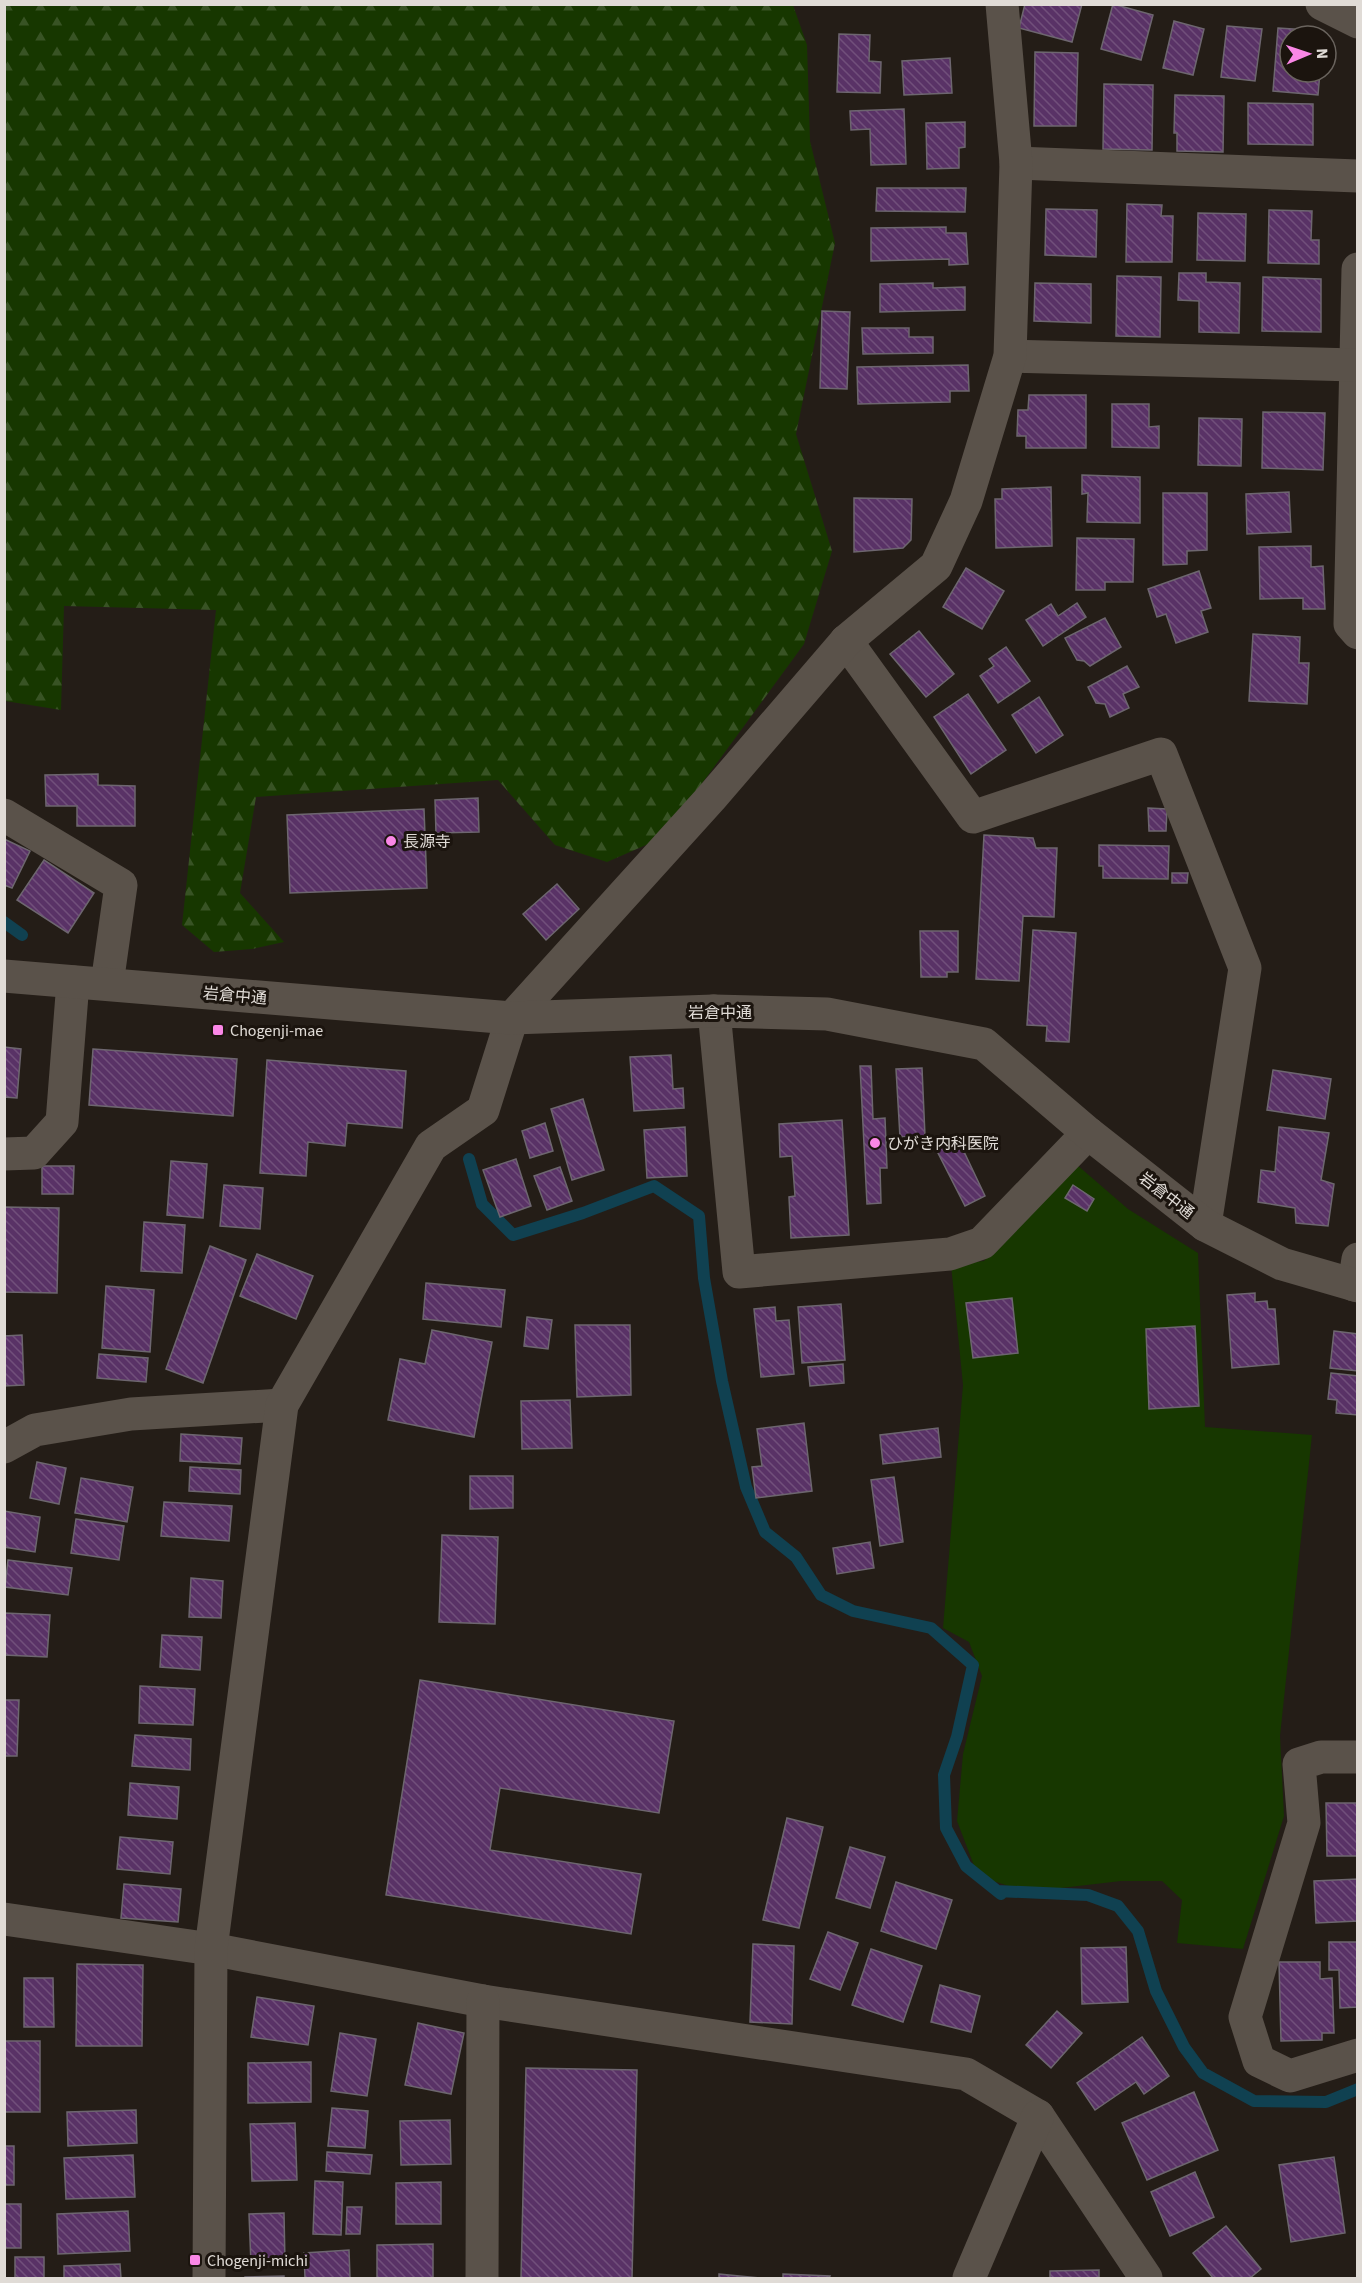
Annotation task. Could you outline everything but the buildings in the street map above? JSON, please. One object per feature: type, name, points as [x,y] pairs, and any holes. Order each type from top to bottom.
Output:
[{"type":"street","points":[[209,2278],[211,1950],[282,1405],[431,1146],[483,1110],[512,1018],[711,798],[846,641],[936,566],[966,501],[1010,356],[1016,163],[1002,4]]},
{"type":"street","points":[[1322,4],[1358,22]]},
{"type":"street","points":[[1016,163],[1358,176]]},
{"type":"street","points":[[1358,269],[1350,624],[1358,633]]},
{"type":"street","points":[[1010,356],[1355,365]]},
{"type":"street","points":[[846,641],[973,817],[1161,754],[1245,968],[1205,1225]]},
{"type":"street","points":[[4,815],[121,885],[107,984]]},
{"type":"street","name":"岩倉中通","points":[[4,976],[512,1018],[714,1011],[827,1014],[984,1044],[1088,1133],[1205,1225],[1282,1264],[1356,1277]]},
{"type":"street","points":[[4,1154],[34,1153],[62,1122],[74,982]]},
{"type":"street","points":[[714,1011],[739,1272],[950,1254],[982,1243],[1088,1133]]},
{"type":"street","points":[[4,1447],[35,1430],[131,1414],[282,1405]]},
{"type":"street","points":[[1358,1757],[1321,1757],[1299,1764],[1304,1823],[1245,2017],[1259,2061],[1290,2076],[1358,2055]]},
{"type":"street","points":[[4,1919],[211,1950],[483,2001],[966,2074],[1038,2116],[1146,2278]]},
{"type":"street","points":[[482,2278],[483,2001]]},
{"type":"street","points":[[969,2278],[1038,2116]]},
{"type":"green space","points":[[5,5],[793,5],[807,45],[810,141],[835,243],[796,434],[832,551],[804,644],[662,838],[607,862],[555,845],[498,780],[256,797],[240,893],[284,942],[252,949],[214,952],[182,925],[216,610],[64,606],[61,710],[5,701]]},
{"type":"green space","points":[[1076,1164],[1128,1209],[1198,1253],[1205,1427],[1312,1435],[1280,1736],[1284,1816],[1243,1949],[1177,1943],[1182,1900],[1162,1881],[1121,1881],[1027,1892],[978,1876],[957,1821],[963,1754],[982,1676],[969,1642],[943,1628],[963,1385],[951,1265],[984,1261]]},
{"type":"waterway","points":[[4,922],[22,935]]},
{"type":"waterway","points":[[469,1159],[482,1204],[513,1235],[583,1213],[654,1186],[699,1216],[704,1278],[722,1381],[746,1487],[765,1532],[796,1557],[821,1595],[853,1611],[931,1628],[973,1665],[957,1737],[944,1775],[946,1828],[966,1866],[1001,1894],[997,1891],[1088,1895],[1118,1906],[1138,1931],[1156,1991],[1184,2047],[1203,2073],[1254,2101],[1326,2102],[1358,2089]]},
{"type":"place","name":"長源寺","points":[[391,841]]},
{"type":"place","name":"Chogenji-mae","points":[[218,1030]]},
{"type":"place","name":"ひがき内科医院","points":[[875,1143]]},
{"type":"place","name":"Chogenji-michi","points":[[195,2260]]}]
